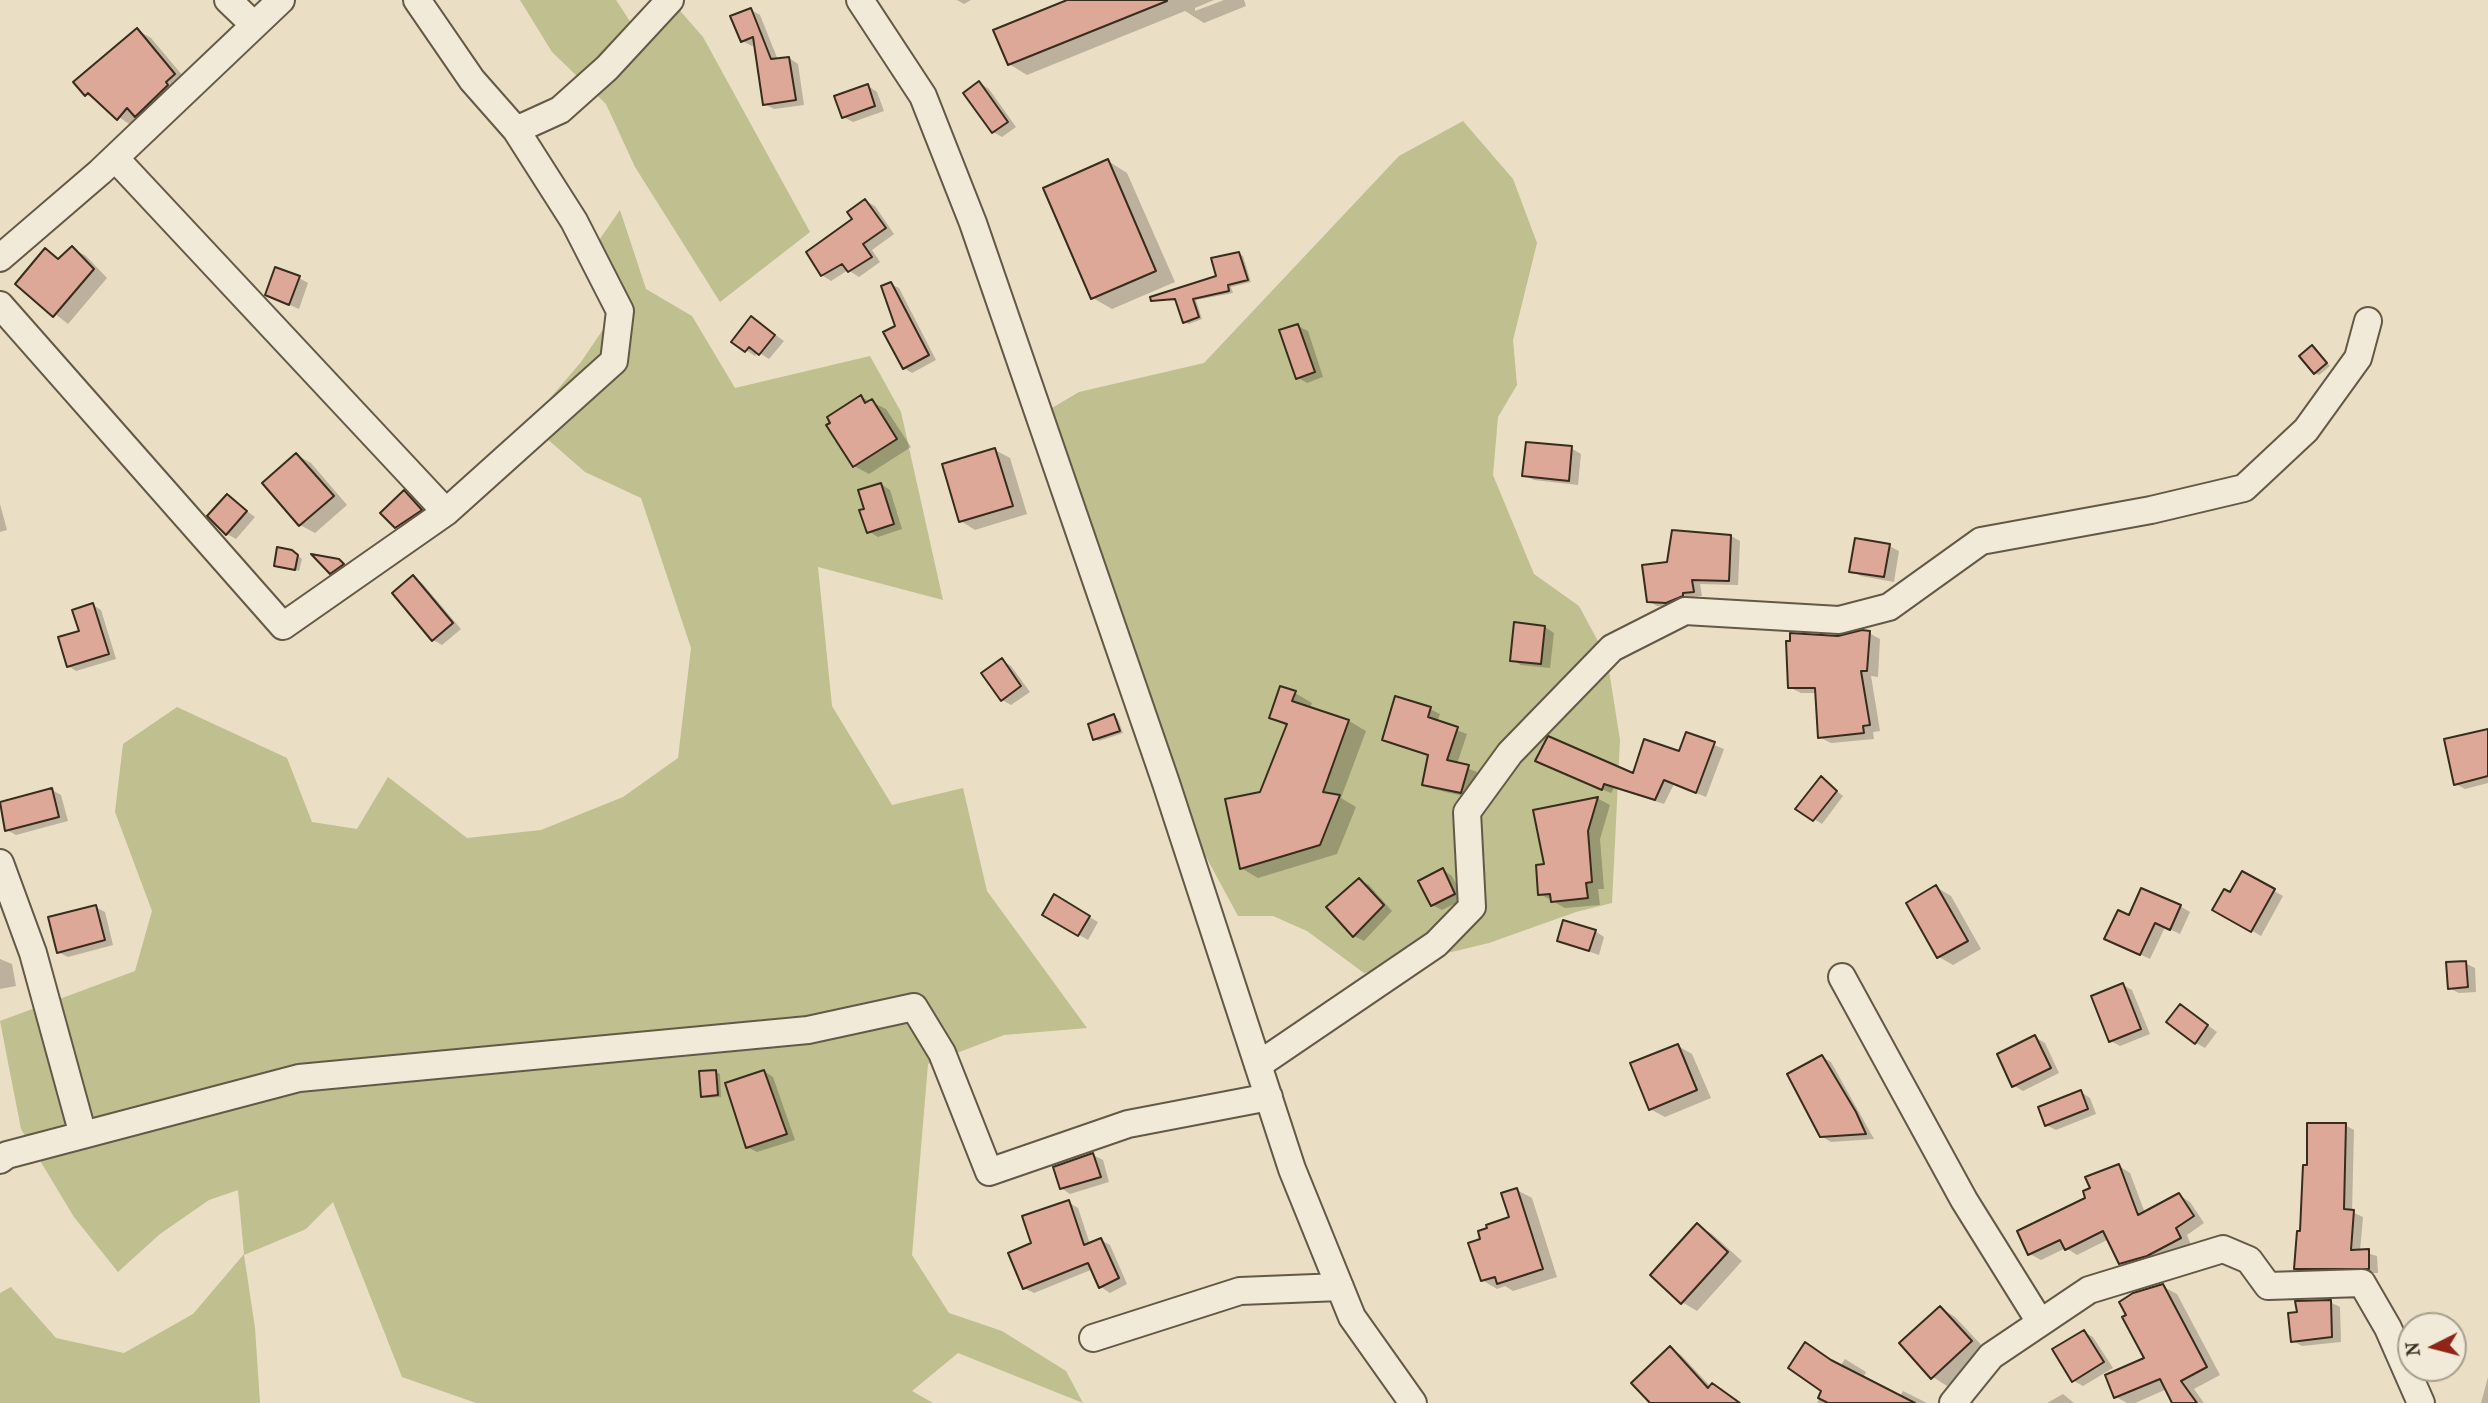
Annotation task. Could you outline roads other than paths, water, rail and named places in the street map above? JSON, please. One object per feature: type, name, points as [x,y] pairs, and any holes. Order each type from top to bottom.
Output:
[{"type":"street","points":[[228,0],[254,26]]},
{"type":"street","points":[[0,258],[115,158],[281,0]]},
{"type":"street","points":[[0,305],[284,626],[446,512],[614,361],[620,311],[574,221],[516,130],[472,80],[417,0]]},
{"type":"street","points":[[516,130],[559,110],[607,68],[670,0]]},
{"type":"street","points":[[860,0],[923,96],[973,223],[1166,783],[1292,1170],[1352,1317],[1413,1403]]},
{"type":"street","points":[[115,158],[446,512]]},
{"type":"street","points":[[1258,1065],[1436,944],[1472,907],[1467,812],[1510,752],[1612,648],[1685,611],[1839,620],[1889,607],[1981,541],[2151,510],[2244,488],[2306,430],[2358,358],[2368,321]]},
{"type":"street","points":[[0,863],[33,953],[83,1135]]},
{"type":"street","points":[[1842,976],[1964,1200],[2040,1322]]},
{"type":"street","points":[[0,1160],[83,1135],[299,1078],[808,1030],[914,1007],[942,1053],[989,1172],[1128,1124],[1269,1097]]},
{"type":"street","points":[[1952,1403],[1990,1356],[2089,1290],[2223,1250],[2249,1261],[2268,1286],[2362,1283],[2388,1328],[2421,1403]]},
{"type":"street","points":[[1093,1338],[1240,1291],[1340,1287]]}]
